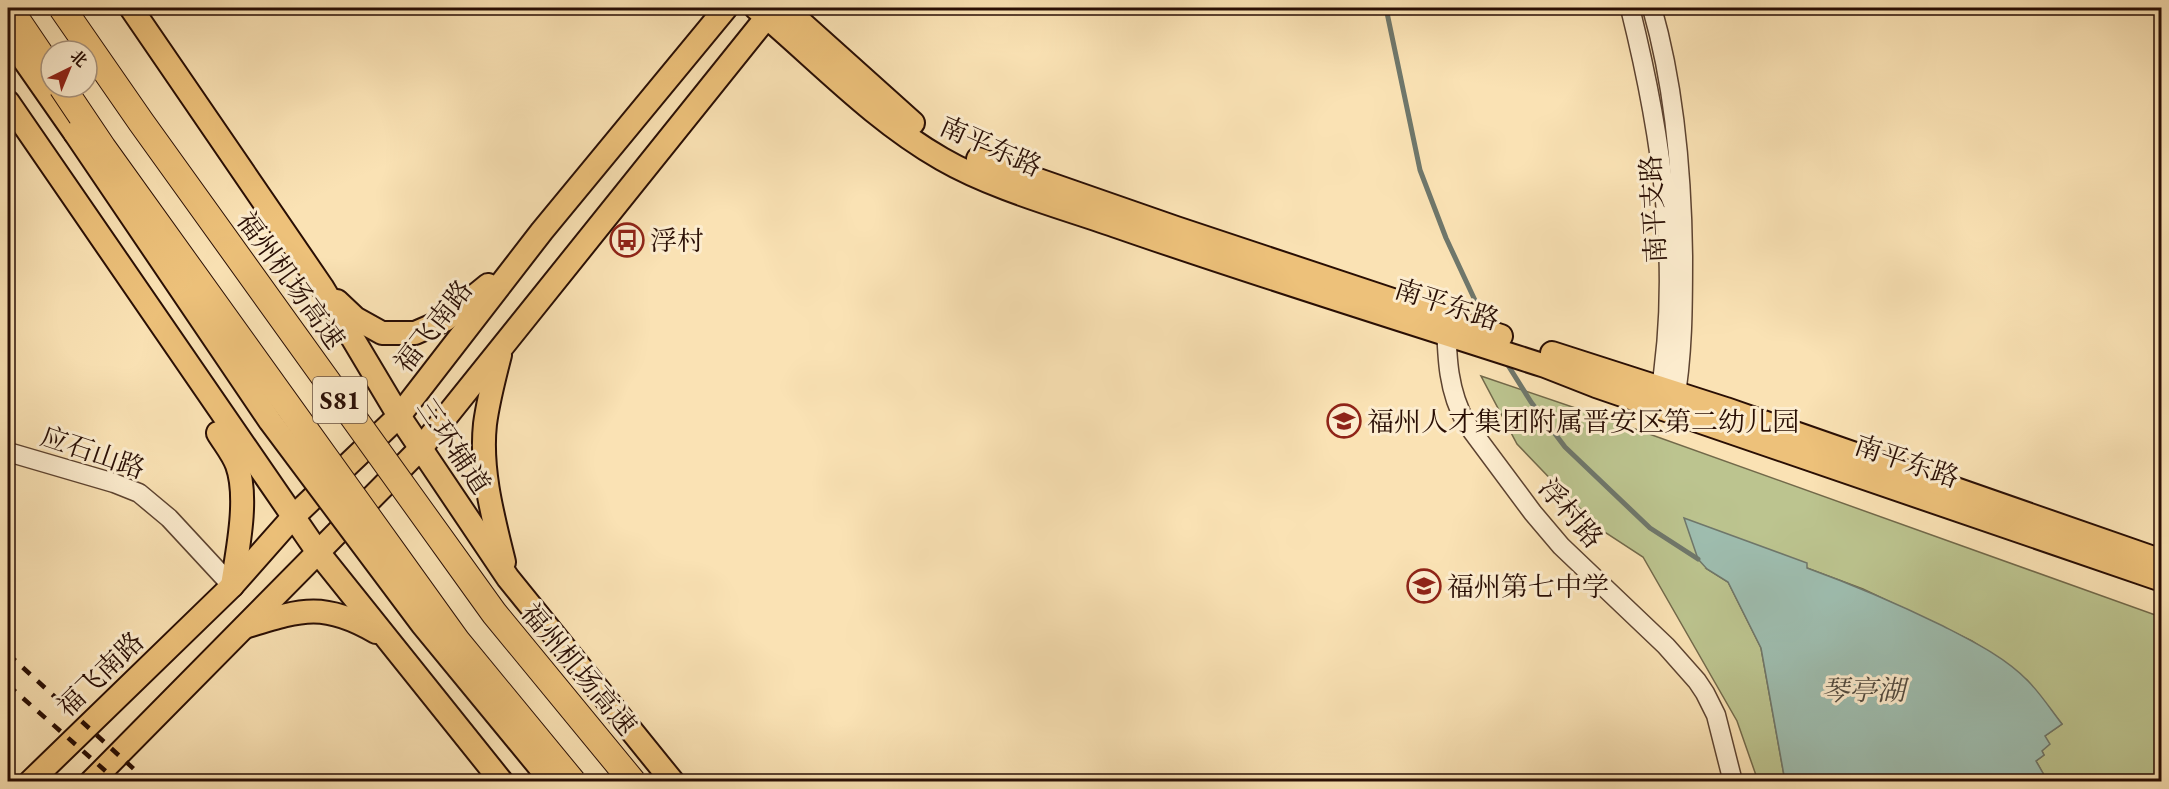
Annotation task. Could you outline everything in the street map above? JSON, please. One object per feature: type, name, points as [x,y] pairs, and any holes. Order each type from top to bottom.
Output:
[{"type":"highway","points":[[9,8],[39,52]]},
{"type":"highway","name":"福州机场高速","points":[[62,8],[147,131],[494,613],[633,782]]},
{"type":"highway","name":"S81","points":[[70,99],[110,158],[457,641],[573,782]]},
{"type":"main road","name":"三环辅道","points":[[131,8],[322,287],[399,416],[508,578],[672,782]]},
{"type":"main road","name":"福飞南路","points":[[30,782],[232,586],[293,517],[399,416],[542,231],[726,8]]},
{"type":"main road","points":[[91,782],[421,448],[771,10]]},
{"type":"main road","name":"南平东路","points":[[771,10],[886,122],[923,148],[959,168],[1009,188],[1153,239],[1450,324],[1543,358],[1596,386],[1667,399],[2162,561]]},
{"type":"main road","points":[[8,37],[270,421],[422,624],[552,782]]},
{"type":"main road","points":[[8,102],[317,551],[502,782]]},
{"type":"main road","points":[[322,287],[355,318],[382,333],[415,333],[445,320],[481,293],[542,231]]},
{"type":"main road","points":[[114,256],[150,333],[230,451],[237,466],[242,509],[232,586]]},
{"type":"main road","name":"南平东路","points":[[1450,324],[1471,342],[1543,358]]},
{"type":"main road","points":[[502,346],[485,426],[485,466],[490,505],[508,578]]},
{"type":"main road","name":"南平东路","points":[[1667,399],[2162,580]]},
{"type":"main road","points":[[244,627],[304,610],[324,611],[359,622],[384,636]]},
{"type":"street","name":"南平支路","points":[[1630,8],[1650,98],[1667,214],[1669,317],[1667,399]]},
{"type":"street","name":"南平支路","points":[[1652,8],[1670,86],[1682,186],[1684,320],[1667,399]]},
{"type":"street","name":"浮村路","points":[[1450,324],[1453,395],[1466,423],[1514,489],[1560,546],[1666,646],[1697,681],[1716,715],[1734,782]]},
{"type":"street","name":"应石山路","points":[[8,452],[114,483],[139,494],[169,518],[232,586]]},
{"type":"green space","points":[[1481,376],[2161,617],[2161,781],[2036,781],[2044,775],[2036,761],[2044,755],[2042,751],[2045,736],[2062,724],[2027,680],[1972,641],[1863,589],[1807,568],[1707,569],[1728,582],[1761,648],[1785,781],[1758,781],[1737,721],[1643,557],[1606,533],[1517,444]]},
{"type":"water","name":"琴亭湖","points":[[1684,518],[1807,563],[1807,568],[1876,595],[1943,626],[2009,664],[2033,686],[2062,724],[2045,736],[2050,744],[2042,751],[2044,755],[2036,761],[2044,775],[2036,782],[1785,781],[1761,648],[1728,582],[1707,569],[1698,559]]},
{"type":"waterway","points":[[1386,8],[1420,170],[1446,238],[1486,324]]},
{"type":"waterway","points":[[1506,362],[1531,402],[1565,447],[1650,528],[1698,559]]},
{"type":"railway","points":[[8,654],[148,782]]},
{"type":"railway","points":[[8,685],[118,782]]},
{"type":"place","name":"浮村","points":[[627,240]]},
{"type":"place","name":"福州人才集团附属晋安区第二幼儿园","points":[[1344,421]]},
{"type":"place","name":"福州第七中学","points":[[1424,586]]}]
